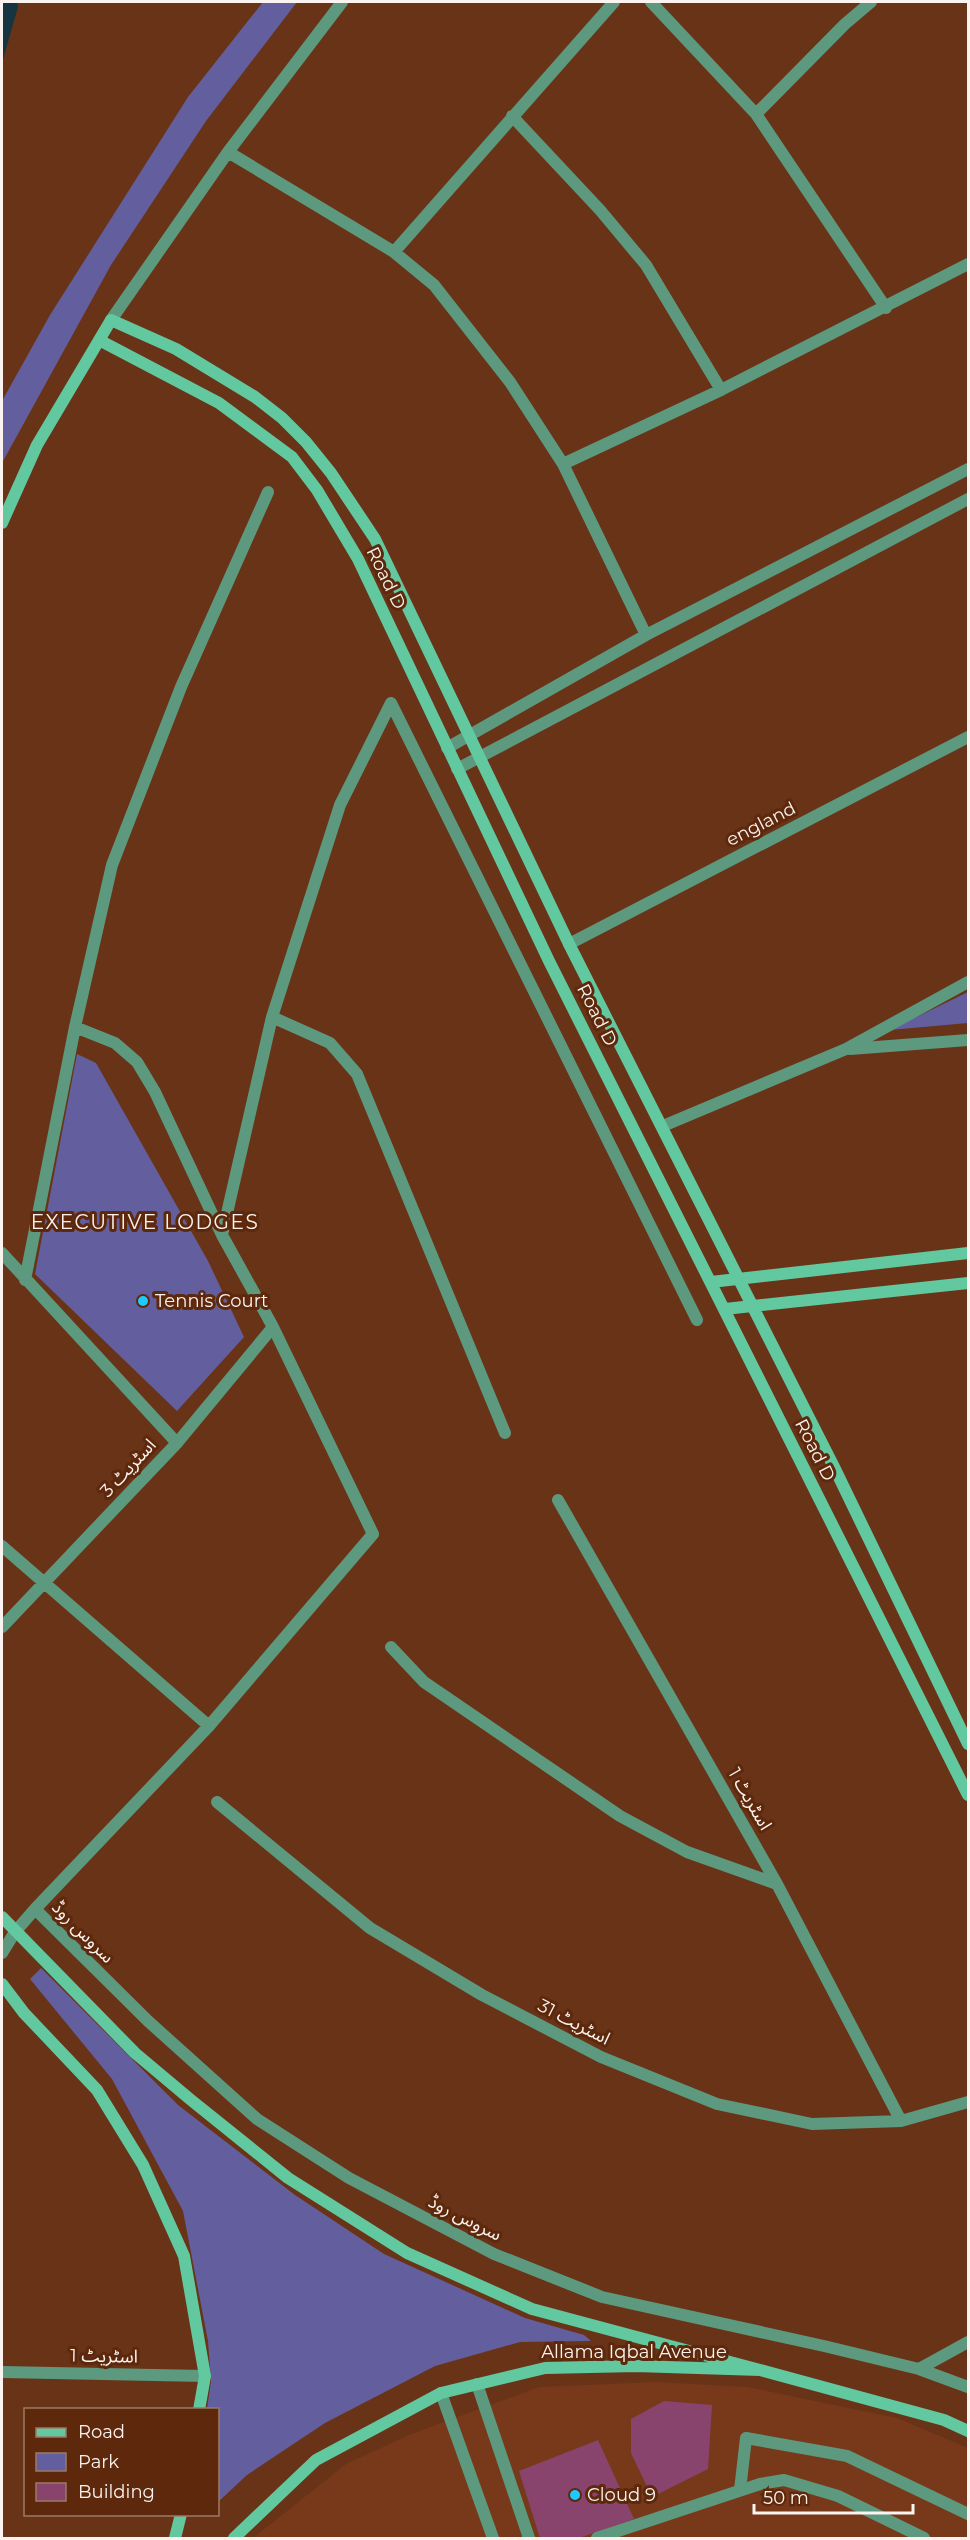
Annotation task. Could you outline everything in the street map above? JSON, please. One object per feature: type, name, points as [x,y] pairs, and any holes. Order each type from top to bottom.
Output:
[{"type":"street","points":[[2,523],[37,445],[111,320],[228,152],[342,2]]},
{"type":"street","points":[[394,252],[614,2]]},
{"type":"street","points":[[651,2],[756,114],[886,308]]},
{"type":"street","points":[[756,114],[845,24],[872,2]]},
{"type":"street","points":[[512,116],[600,210],[646,265],[721,390]]},
{"type":"street","points":[[228,152],[394,252],[434,285],[510,382],[563,464],[646,635]]},
{"type":"street","points":[[563,464],[721,390],[969,264]]},
{"type":"street","name":"Road D","points":[[111,320],[176,349],[255,398],[306,442],[375,539],[569,944],[835,1469],[969,1744]]},
{"type":"street","name":"Road D","points":[[99,340],[219,403],[298,464],[317,490],[358,559],[549,961],[969,1795]]},
{"type":"street","points":[[447,748],[646,635],[969,469]]},
{"type":"street","points":[[25,1280],[75,1027],[112,865],[181,687],[268,492]]},
{"type":"street","points":[[457,769],[969,499]]},
{"type":"street","points":[[222,1235],[272,1017],[340,805],[391,703],[697,1320]]},
{"type":"street","name":"england","points":[[569,944],[969,736]]},
{"type":"street","points":[[663,1126],[846,1049],[969,982]]},
{"type":"street","points":[[272,1017],[330,1043],[357,1074],[506,1433]]},
{"type":"street","points":[[2,1953],[15,1932],[35,1909],[209,1726],[373,1534],[273,1327],[222,1235],[155,1092],[137,1062],[115,1043],[75,1027]]},
{"type":"street","points":[[846,1049],[969,1040]]},
{"type":"street","points":[[2,1253],[177,1443]]},
{"type":"street","points":[[711,1282],[969,1253]]},
{"type":"street","points":[[724,1310],[752,1305],[969,1283]]},
{"type":"street","name":"اسٹریٹ 3","points":[[2,1627],[177,1443],[273,1327]]},
{"type":"street","name":"اسٹریٹ 1","points":[[558,1500],[777,1884],[901,2121]]},
{"type":"street","points":[[2,1546],[209,1726]]},
{"type":"street","points":[[391,1647],[424,1682],[621,1816],[687,1852],[777,1884]]},
{"type":"street","name":"اسٹریٹ 31","points":[[217,1802],[370,1928],[482,1995],[601,2057],[717,2104],[812,2124],[901,2121],[969,2102]]},
{"type":"street","name":"سروس روڈ","points":[[35,1909],[148,2021],[257,2119],[349,2178],[494,2254],[602,2297],[919,2369],[969,2387]]},
{"type":"street","points":[[2,1917],[135,2053],[191,2100],[288,2178],[407,2253],[532,2309],[760,2370]]},
{"type":"street","points":[[2,1984],[24,2013],[97,2090],[143,2165],[184,2256],[205,2376],[199,2408]]},
{"type":"street","points":[[919,2369],[969,2342]]},
{"type":"street","name":"Allama Iqbal Avenue","points":[[234,2538],[316,2460],[441,2393],[545,2368],[636,2366],[760,2370],[944,2420],[969,2431]]},
{"type":"street","name":"اسٹریٹ 1","points":[[2,2372],[205,2376]]},
{"type":"street","points":[[477,2384],[529,2538]]},
{"type":"street","points":[[441,2393],[493,2538]]},
{"type":"street","points":[[740,2490],[746,2438],[847,2456],[969,2514]]},
{"type":"street","points":[[597,2538],[740,2490],[784,2480],[838,2496],[924,2538]]},
{"type":"street","points":[[175,2538],[180,2516]]},
{"type":"shaded area","points":[[656,2382],[748,2387],[897,2418],[968,2448],[968,2538],[253,2538],[346,2464],[411,2434],[539,2387]]},
{"type":"green space","points":[[263,2],[297,2],[206,121],[111,265],[2,463],[2,401],[50,315],[188,97]]},
{"type":"green space","points":[[968,992],[968,1023],[890,1030]]},
{"type":"green space","points":[[77,1054],[96,1063],[208,1261],[244,1337],[177,1411],[35,1274]]},
{"type":"green space","points":[[41,1968],[178,2105],[295,2195],[384,2254],[525,2318],[584,2335],[591,2341],[520,2342],[435,2366],[325,2423],[247,2475],[219,2501],[219,2408],[207,2408],[211,2381],[208,2341],[183,2211],[112,2079],[30,1979]]},
{"type":"water","points":[[2,2],[17,2],[18,7],[2,63]]},
{"type":"building","points":[[664,2401],[712,2405],[708,2469],[652,2497],[631,2453],[631,2419]]},
{"type":"building","name":"Cloud 9","points":[[598,2440],[634,2519],[579,2538],[540,2538],[519,2471]]},
{"type":"place","name":"Tennis Court","points":[[143,1301]]},
{"type":"place","name":"Cloud 9","points":[[575,2495]]},
{"type":"district","name":"EXECUTIVE LODGES","points":[[145,1222]]}]
